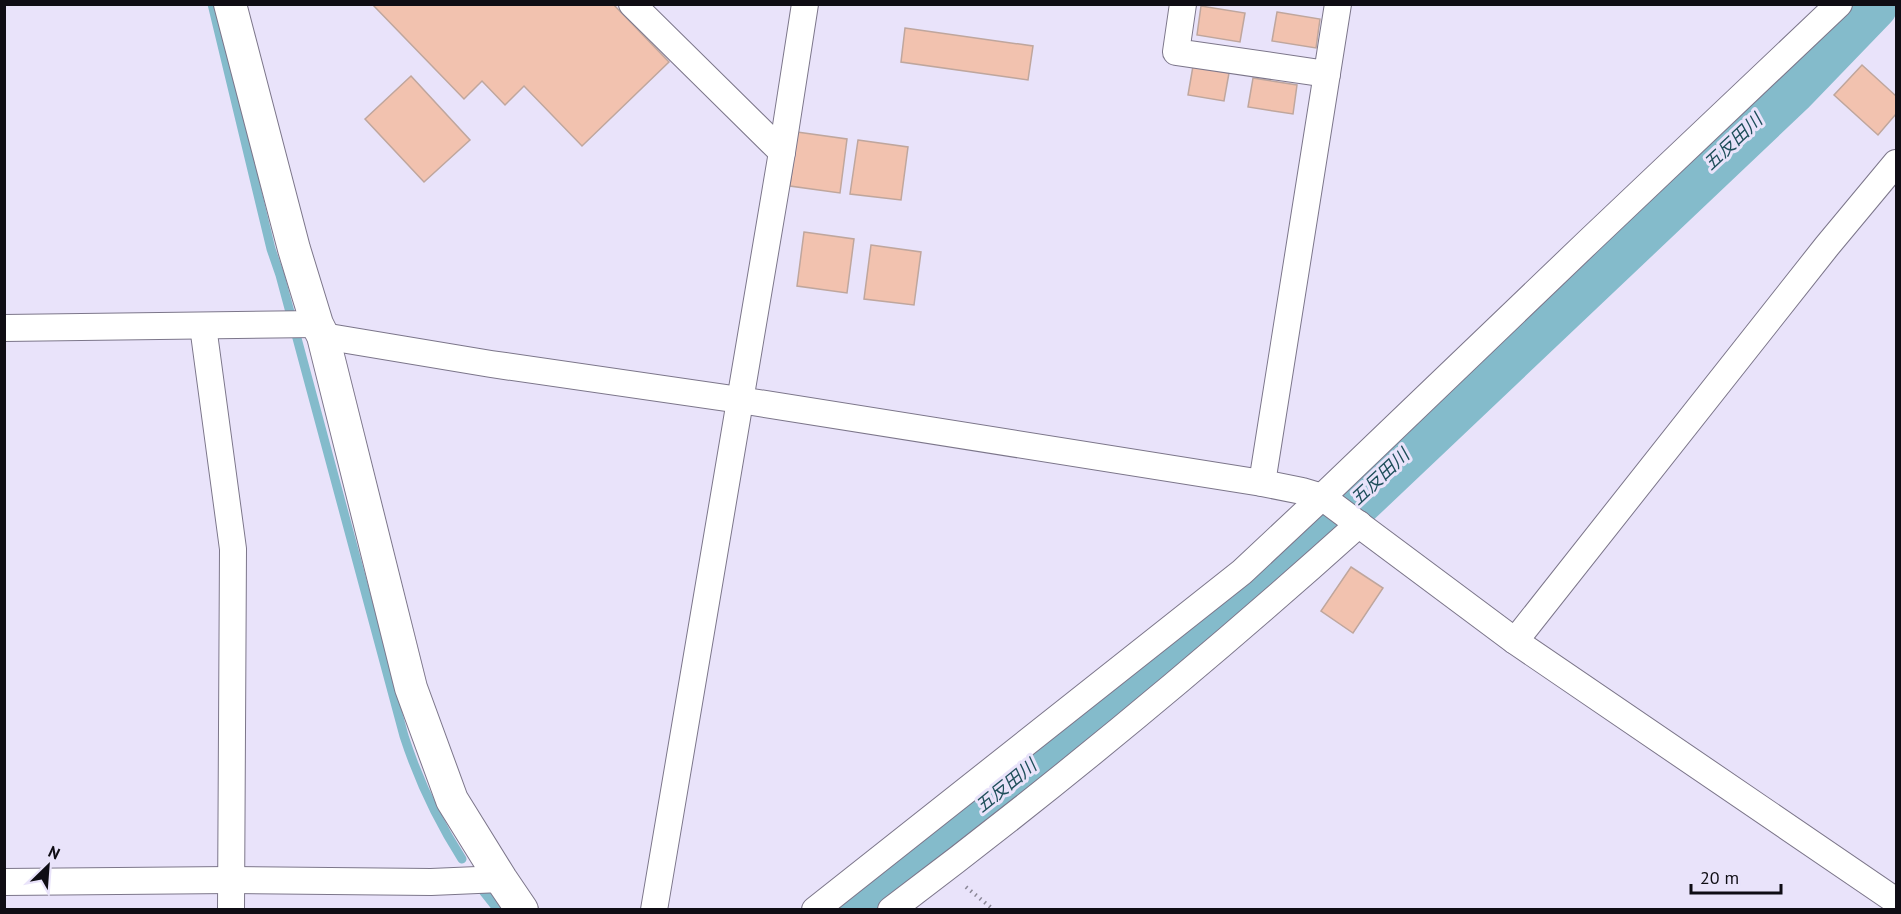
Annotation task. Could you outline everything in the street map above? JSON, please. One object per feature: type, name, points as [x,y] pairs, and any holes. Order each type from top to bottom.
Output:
[{"type":"street","points":[[230,4],[294,249],[318,328],[411,688],[452,800],[522,909]]},
{"type":"street","points":[[632,4],[782,152]]},
{"type":"street","points":[[654,909],[805,4]]},
{"type":"street","points":[[1183,4],[1176,52],[1327,74]]},
{"type":"street","points":[[1262,483],[1338,4]]},
{"type":"street","points":[[815,909],[1242,572],[1323,498],[1596,234],[1839,4]]},
{"type":"street","points":[[1515,641],[1827,246],[1896,163]]},
{"type":"street","points":[[4,328],[272,325],[318,328],[491,364],[740,400],[1302,490],[1323,498],[1515,641],[1896,901]]},
{"type":"street","points":[[203,326],[234,549],[231,909]]},
{"type":"street","points":[[891,909],[1016,815],[1131,721],[1358,523]]},
{"type":"street","points":[[4,882],[231,880],[431,882],[501,879]]},
{"type":"path","points":[[944,870],[994,909]]},
{"type":"building","points":[[372,4],[613,4],[669,62],[582,146],[524,86],[505,105],[482,81],[464,99]]},
{"type":"building","points":[[1201,6],[1245,13],[1240,42],[1197,35]]},
{"type":"building","points":[[1277,12],[1320,19],[1316,48],[1272,41]]},
{"type":"building","points":[[905,28],[1033,46],[1028,80],[901,62]]},
{"type":"building","points":[[1862,65],[1896,96],[1896,114],[1878,135],[1834,95]]},
{"type":"building","points":[[1193,66],[1229,73],[1224,101],[1188,95]]},
{"type":"building","points":[[411,76],[470,140],[424,182],[365,119]]},
{"type":"building","points":[[1253,78],[1297,85],[1293,114],[1248,107]]},
{"type":"building","points":[[797,132],[847,139],[840,193],[790,186]]},
{"type":"building","points":[[858,140],[908,147],[901,200],[850,194]]},
{"type":"building","points":[[804,232],[854,239],[847,293],[797,286]]},
{"type":"building","points":[[871,245],[921,252],[914,305],[864,299]]},
{"type":"building","points":[[1351,567],[1383,588],[1353,633],[1321,611]]},
{"type":"waterway","points":[[212,4],[271,249],[280,275],[404,736],[429,799],[462,859]]},
{"type":"waterway","name":"五反田川","points":[[855,910],[1205,627],[1349,506],[1789,89],[1871,4]]},
{"type":"waterway","points":[[483,891],[498,910]]}]
